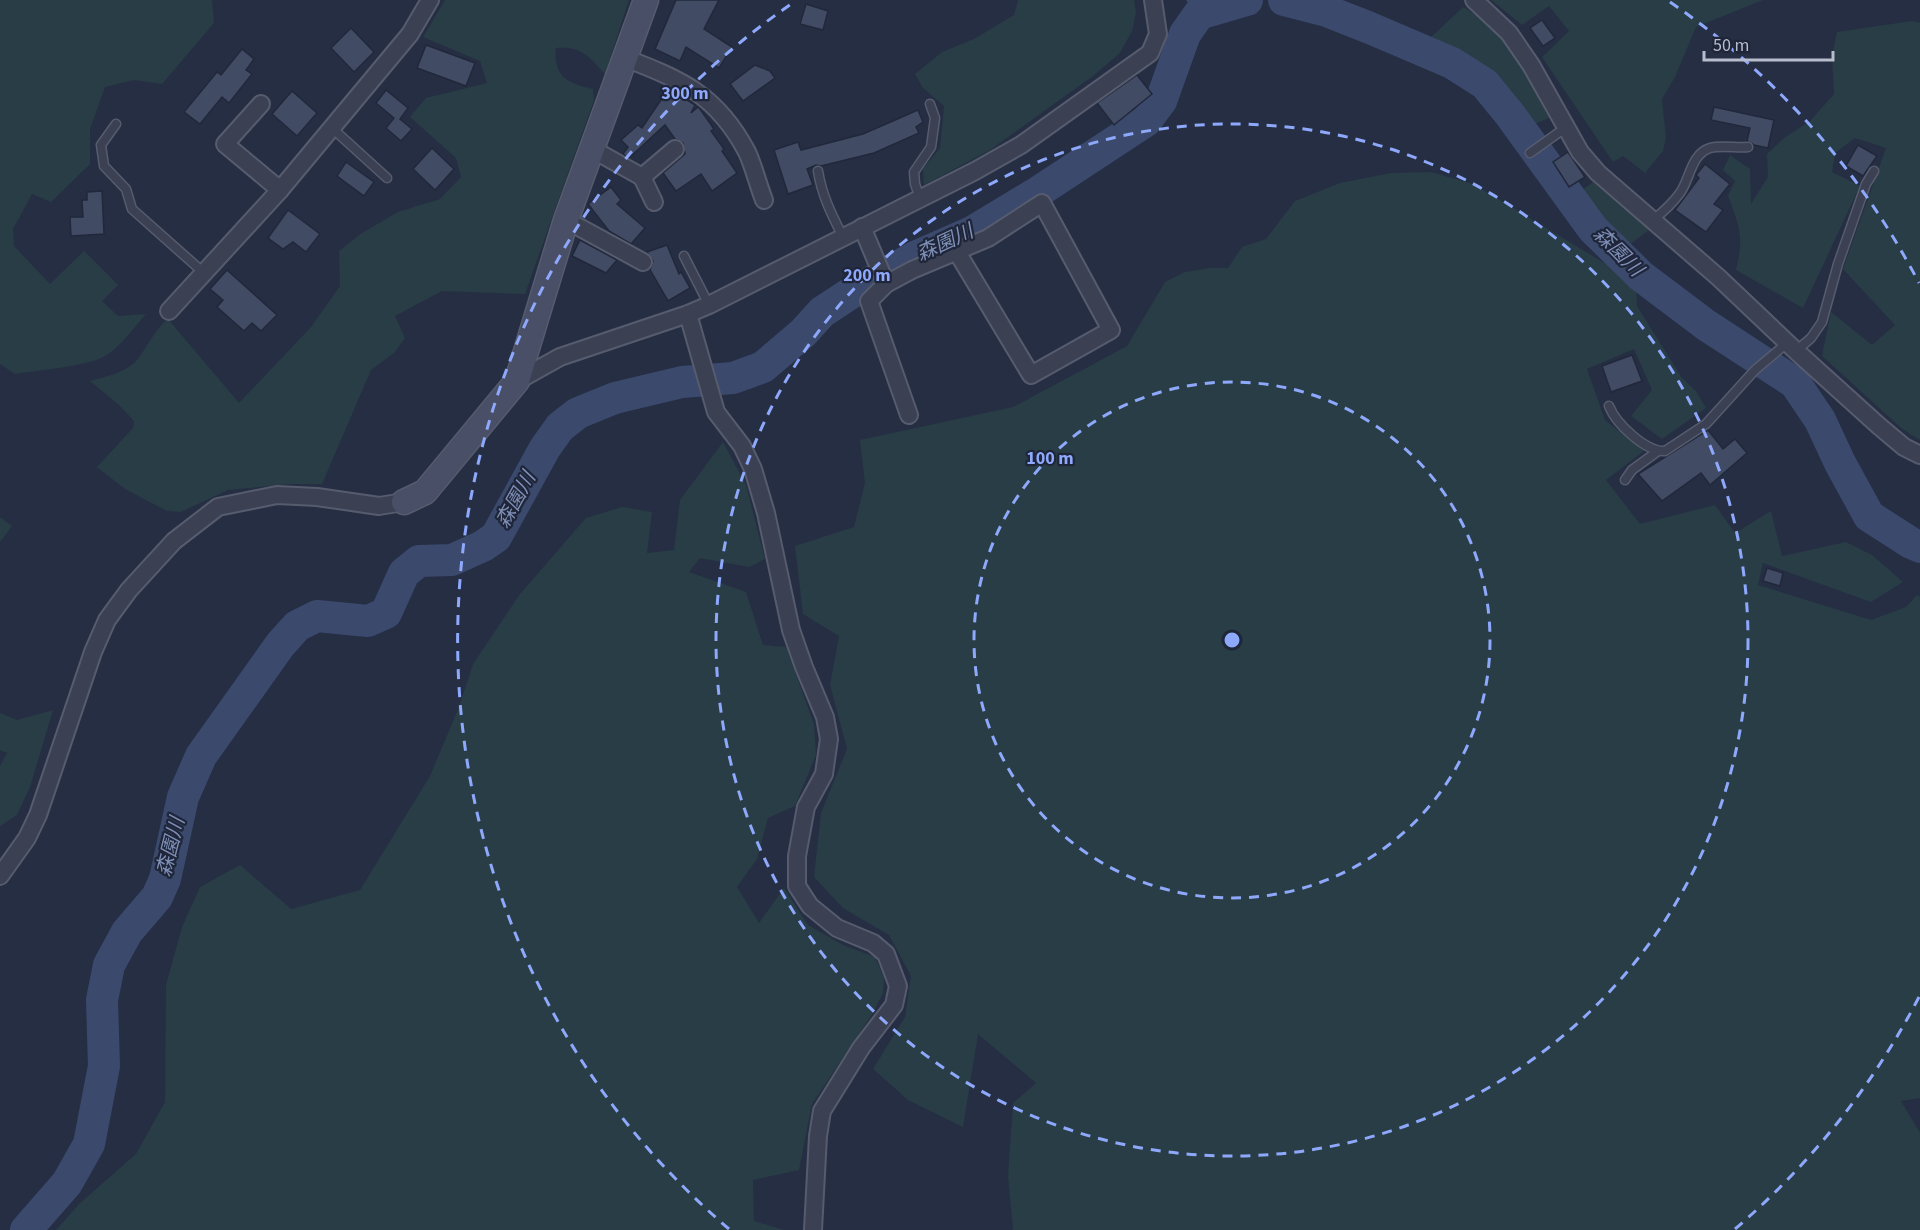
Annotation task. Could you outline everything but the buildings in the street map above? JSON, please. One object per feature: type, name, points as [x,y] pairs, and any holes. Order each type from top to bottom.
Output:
[{"type":"street","points":[[169,311],[280,190],[410,34],[430,0]]},
{"type":"street","points":[[517,381],[566,220],[646,0]]},
{"type":"street","points":[[0,876],[27,838],[38,815],[93,652],[107,620],[129,590],[174,541],[218,507],[278,495],[317,497],[379,506],[404,502],[425,492],[517,381],[560,357],[688,314],[1021,145],[1150,53],[1158,34],[1153,0]]},
{"type":"street","points":[[1474,0],[1515,41],[1580,152],[1599,173],[1718,277],[1791,347],[1896,440],[1920,455]]},
{"type":"street","points":[[625,58],[672,76],[710,102],[728,121],[748,153],[764,200]]},
{"type":"street","points":[[261,104],[225,144],[280,190]]},
{"type":"street","points":[[592,149],[642,177],[654,202]]},
{"type":"street","points":[[642,177],[675,149]]},
{"type":"street","points":[[909,415],[869,301],[886,284],[912,270],[988,238],[1042,203],[1111,330],[1031,375],[957,252]]},
{"type":"street","points":[[566,220],[644,262]]},
{"type":"street","points":[[862,226],[876,265],[886,284]]},
{"type":"street","points":[[688,314],[716,412],[742,446],[753,469],[766,513],[791,630],[825,717],[829,739],[824,774],[806,807],[797,856],[797,886],[810,906],[837,928],[873,943],[886,954],[898,986],[894,1005],[861,1048],[822,1111],[818,1136],[813,1230]]},
{"type":"lane","points":[[920,198],[914,172],[931,147],[935,118],[930,104]]},
{"type":"lane","points":[[116,124],[100,145],[104,166],[126,189],[132,209],[204,273]]},
{"type":"lane","points":[[332,128],[387,178]]},
{"type":"lane","points":[[1530,153],[1565,128]]},
{"type":"lane","points":[[1653,220],[1667,209],[1680,193],[1689,178],[1691,166],[1699,156],[1710,148],[1748,147]]},
{"type":"lane","points":[[818,171],[826,205],[843,237]]},
{"type":"lane","points":[[1609,406],[1613,418],[1630,433],[1644,444],[1658,451],[1665,451],[1706,424],[1755,369],[1767,359],[1811,338],[1822,322],[1838,264],[1866,184],[1874,171]]},
{"type":"lane","points":[[684,256],[709,304]]},
{"type":"lane","points":[[1625,480],[1632,470],[1658,451]]},
{"type":"shaded area","points":[[0,0],[212,0],[214,23],[162,84],[134,80],[105,87],[90,129],[90,164],[51,202],[32,194],[13,229],[14,246],[50,284],[84,251],[118,285],[102,301],[118,316],[146,314],[118,346],[100,359],[77,365],[15,374],[0,364]]},
{"type":"shaded area","points":[[445,0],[629,0],[605,74],[584,54],[572,49],[556,48],[557,66],[560,72],[570,81],[593,89],[594,100],[525,294],[442,291],[395,316],[405,338],[395,352],[371,370],[322,484],[290,484],[228,490],[181,512],[167,511],[125,489],[97,467],[133,428],[134,421],[90,381],[128,368],[137,360],[168,319],[239,403],[311,327],[340,286],[339,251],[362,233],[398,212],[440,199],[461,177],[456,158],[410,117],[426,98],[487,83],[480,61],[423,37]]},
{"type":"shaded area","points":[[1018,0],[1134,0],[1136,13],[1132,31],[1120,53],[1093,76],[990,150],[924,185],[923,169],[940,148],[944,106],[923,88],[915,74],[942,52],[974,39],[1014,15]]},
{"type":"shaded area","points":[[1491,0],[1763,0],[1696,27],[1675,77],[1662,99],[1666,138],[1663,151],[1645,173],[1623,156],[1613,162],[1542,57],[1569,31],[1549,6],[1522,25]]},
{"type":"shaded area","points":[[1463,7],[1479,17],[1504,41],[1524,70],[1549,118],[1527,127],[1480,69],[1429,39]]},
{"type":"shaded area","points":[[1912,21],[1920,23],[1920,440],[1901,428],[1822,356],[1831,312],[1872,345],[1895,325],[1843,269],[1886,148],[1855,138],[1835,153],[1832,172],[1860,186],[1803,308],[1736,270],[1740,240],[1728,196],[1735,181],[1723,170],[1730,155],[1750,169],[1751,204],[1768,177],[1767,154],[1784,138],[1810,121],[1834,94],[1832,56],[1837,32]]},
{"type":"shaded area","points":[[1431,172],[1473,184],[1636,282],[1637,306],[1682,378],[1696,391],[1706,408],[1662,439],[1631,416],[1652,390],[1634,349],[1587,369],[1605,420],[1644,451],[1606,480],[1640,524],[1715,505],[1735,533],[1771,511],[1782,556],[1846,542],[1872,555],[1903,582],[1871,602],[1763,563],[1758,585],[1871,620],[1906,607],[1917,595],[1920,597],[1920,1098],[1901,1101],[1920,1133],[1920,1230],[1013,1230],[1008,1176],[1013,1103],[1036,1083],[978,1034],[963,1127],[908,1100],[873,1069],[905,1017],[911,976],[889,935],[843,908],[814,877],[821,813],[847,749],[830,685],[839,636],[803,614],[795,546],[854,527],[865,483],[860,440],[1013,407],[1127,346],[1165,282],[1185,272],[1228,268],[1242,247],[1266,239],[1295,201],[1340,183],[1391,173]]},
{"type":"shaded area","points":[[1593,182],[1649,230],[1625,248],[1575,195]]},
{"type":"shaded area","points":[[723,442],[746,485],[765,559],[749,567],[700,558],[689,572],[746,592],[763,645],[786,647],[814,724],[816,755],[795,806],[768,818],[757,859],[737,887],[759,923],[784,888],[808,925],[843,945],[875,957],[884,978],[883,993],[871,1016],[812,1104],[799,1170],[753,1180],[754,1221],[784,1230],[56,1230],[80,1203],[136,1154],[165,1102],[166,985],[182,927],[200,887],[240,865],[291,909],[360,890],[430,776],[459,707],[473,664],[520,594],[586,518],[622,507],[652,512],[647,553],[674,550],[680,500]]},
{"type":"shaded area","points":[[0,517],[12,526],[0,542]]},
{"type":"shaded area","points":[[53,710],[30,787],[17,815],[0,826],[0,766],[7,753],[0,750],[0,713],[17,720]]},
{"type":"waterway","points":[[1189,0],[1199,14]]},
{"type":"waterway","name":"森園川","points":[[26,1230],[67,1183],[89,1144],[104,1066],[102,1000],[109,965],[127,932],[157,897],[165,879],[183,797],[201,756],[280,645],[297,626],[317,616],[368,621],[386,613],[404,573],[419,561],[452,560],[483,546],[496,537],[545,448],[560,427],[578,413],[615,398],[682,382],[733,378],[763,367],[803,333],[822,312],[851,293],[915,257],[972,232],[1035,194],[1146,121],[1161,101],[1185,34],[1199,14],[1247,0]]},
{"type":"waterway","name":"森園川","points":[[1284,0],[1327,11],[1370,28],[1452,63],[1485,84],[1593,229],[1641,276],[1706,325],[1795,383],[1820,420],[1869,516],[1920,547]]}]
